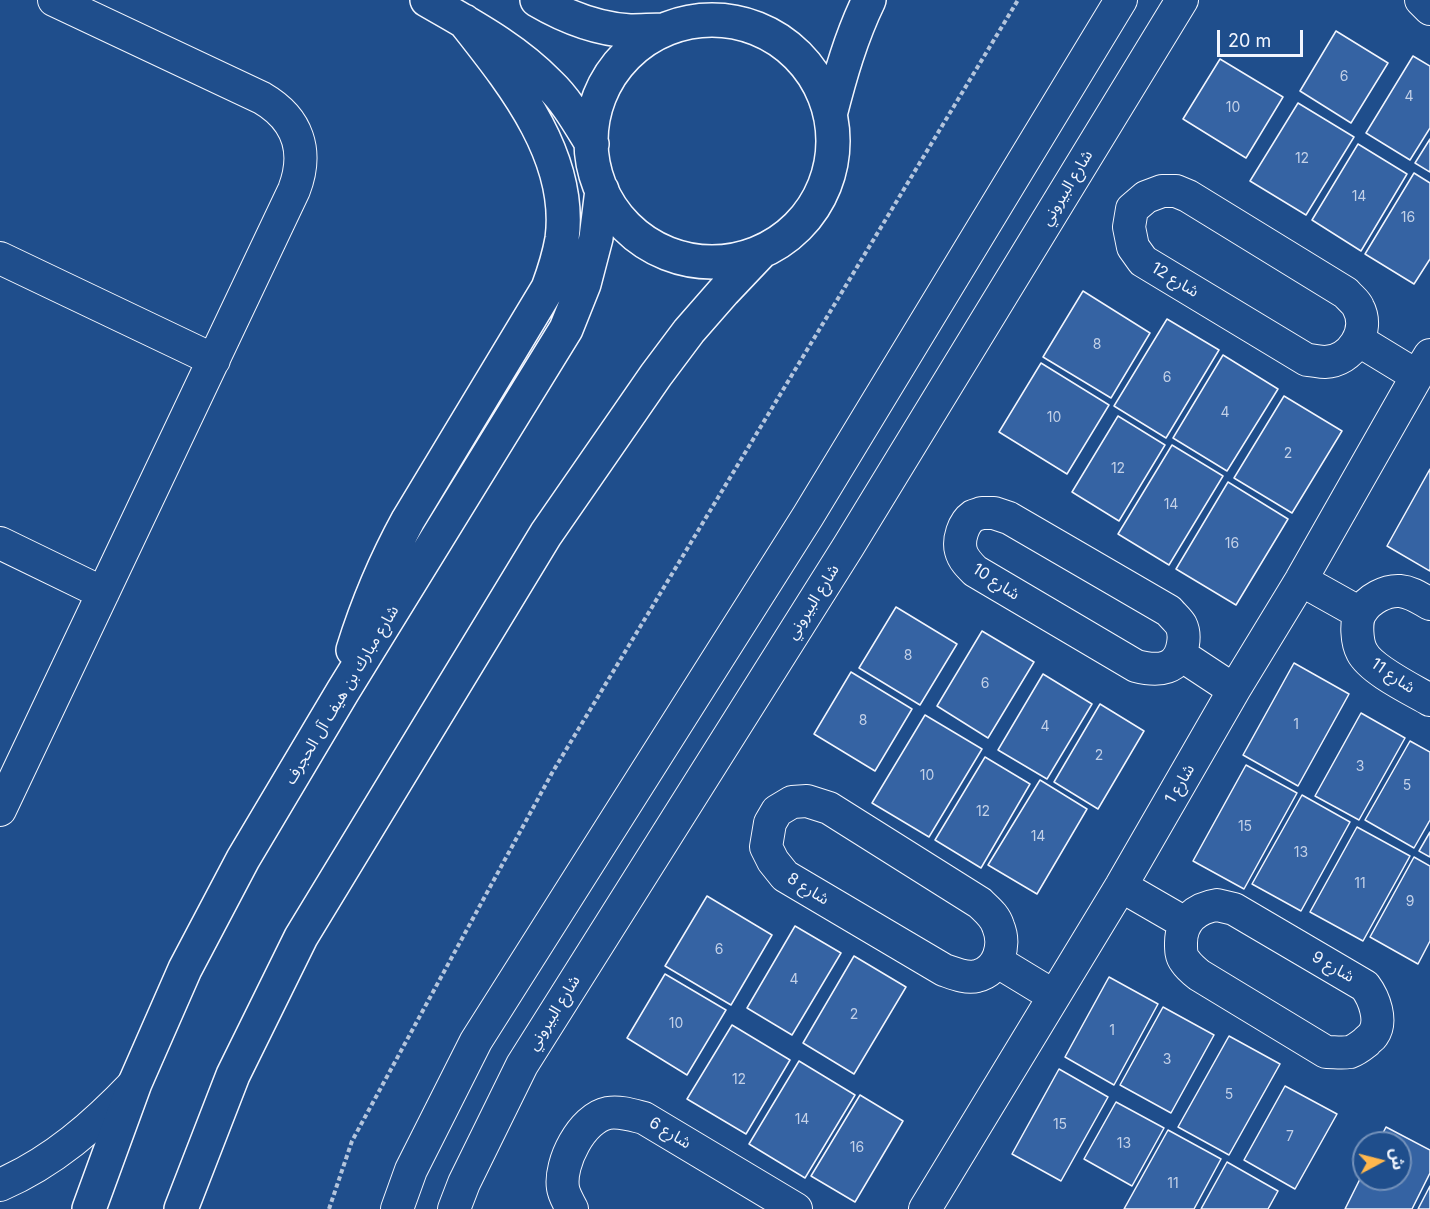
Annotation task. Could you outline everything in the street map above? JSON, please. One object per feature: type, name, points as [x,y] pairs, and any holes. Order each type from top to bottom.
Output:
[{"type":"main road","points":[[427,0],[524,60],[551,85],[573,113],[592,144]]},
{"type":"main road","points":[[537,0],[568,17],[599,27],[631,31],[664,30]]},
{"type":"main road","points":[[708,20],[734,0]]},
{"type":"main road","points":[[830,115],[843,64],[869,0]]},
{"type":"main road","points":[[708,20],[732,21],[755,27],[777,38],[796,53],[811,71],[823,92],[830,115],[833,139],[831,162],[825,185],[814,206],[800,225],[782,240],[761,252],[739,260],[715,262],[691,261],[669,254],[648,243],[629,229],[614,211],[602,190],[594,168],[592,144],[593,121],[600,98],[610,76],[625,57],[643,42],[664,30],[686,23],[708,20]]},
{"type":"main road","points":[[343,691],[363,620],[391,552],[548,288],[557,264],[562,238],[563,212],[560,186],[553,161],[523,102],[505,74],[464,21]]},
{"type":"main road","name":"شارع مبارك بن هيف آل الحجرف","points":[[89,1209],[135,1083],[185,969],[238,869],[343,691],[566,329],[584,284],[596,238],[602,190]]},
{"type":"main road","points":[[181,1209],[233,1075],[301,937],[546,534],[656,375],[724,291],[761,252]]},
{"type":"street","points":[[0,810],[300,176],[300,144],[286,117],[275,106],[54,0]]},
{"type":"street","points":[[397,1209],[411,1170],[476,1041],[847,454],[1121,0]]},
{"type":"street","name":"شارع البيروني","points":[[454,1209],[464,1183],[522,1065],[848,547],[1182,0]]},
{"type":"street","points":[[1421,0],[1430,9]]},
{"type":"street","name":"شارع 12","points":[[1162,191],[1176,191],[1188,196],[1346,293],[1358,307],[1362,319],[1362,330],[1358,340],[1351,352],[1340,358],[1327,362],[1307,360],[1143,261],[1133,247],[1129,227],[1132,209],[1146,197],[1162,191]]},
{"type":"street","points":[[0,258],[214,360]]},
{"type":"street","points":[[1358,340],[1423,365]]},
{"type":"street","name":"شارع 1","points":[[933,1206],[1054,996],[1301,580],[1423,365]]},
{"type":"street","points":[[847,454],[845,466],[849,477],[857,485],[869,488],[884,486]]},
{"type":"street","points":[[808,516],[821,511],[837,513],[846,522],[848,547]]},
{"type":"street","name":"شارع 10","points":[[982,513],[994,513],[1008,518],[1168,611],[1181,625],[1184,638],[1181,655],[1173,664],[1161,668],[1149,669],[1136,666],[975,571],[966,562],[961,552],[960,537],[966,524],[973,516],[982,513]]},
{"type":"street","points":[[0,543],[103,593]]},
{"type":"street","points":[[1301,580],[1360,613],[1371,600],[1387,592],[1399,591],[1412,594],[1430,604]]},
{"type":"street","name":"شارع 11","points":[[1360,613],[1358,639],[1362,653],[1372,665],[1430,700]]},
{"type":"street","points":[[1181,655],[1234,690]]},
{"type":"street","name":"شارع 8","points":[[807,801],[829,808],[980,903],[993,916],[999,928],[1001,943],[998,962],[988,971],[975,977],[944,970],[785,876],[773,861],[766,847],[770,823],[777,811],[792,802],[807,801]]},
{"type":"street","points":[[1121,886],[1185,923]]},
{"type":"street","name":"شارع 9","points":[[1227,906],[1294,944],[1365,986],[1372,996],[1376,1009],[1377,1021],[1374,1034],[1353,1051],[1326,1052],[1190,968],[1183,960],[1181,950],[1181,935],[1185,923],[1205,907],[1227,906]]},
{"type":"street","points":[[998,962],[1054,996]]},
{"type":"street","points":[[0,1185],[45,1161],[78,1138],[135,1083]]},
{"type":"street","name":"شارع 6","points":[[572,1209],[562,1188],[563,1171],[568,1153],[580,1132],[592,1121],[606,1113],[623,1113],[644,1118],[796,1209]]},
{"type":"path","points":[[329,1209],[352,1141],[552,773],[1018,0]]},
{"type":"building","points":[[1336,31],[1388,63],[1351,123],[1300,91]]},
{"type":"building","points":[[1413,56],[1430,66],[1430,128],[1410,160],[1366,133]]},
{"type":"building","points":[[1220,59],[1283,97],[1246,158],[1183,119]]},
{"type":"building","points":[[1298,103],[1354,137],[1306,215],[1250,181]]},
{"type":"building","points":[[1430,139],[1430,172],[1415,163]]},
{"type":"building","points":[[1358,144],[1407,174],[1361,251],[1312,220]]},
{"type":"building","points":[[1414,173],[1430,183],[1430,259],[1414,284],[1365,254]]},
{"type":"building","points":[[1083,291],[1150,333],[1111,398],[1043,357]]},
{"type":"building","points":[[1167,319],[1219,350],[1166,438],[1114,406]]},
{"type":"building","points":[[1223,355],[1278,389],[1227,471],[1173,438]]},
{"type":"building","points":[[1041,363],[1109,405],[1067,474],[999,432]]},
{"type":"building","points":[[1284,396],[1342,431],[1292,513],[1234,478]]},
{"type":"building","points":[[1118,416],[1165,445],[1119,521],[1072,492]]},
{"type":"building","points":[[1172,445],[1223,476],[1169,565],[1118,534]]},
{"type":"building","points":[[1430,469],[1430,571],[1387,546]]},
{"type":"building","points":[[1228,482],[1288,519],[1236,605],[1176,569]]},
{"type":"building","points":[[896,607],[957,644],[920,705],[859,668]]},
{"type":"building","points":[[982,631],[1034,662],[988,738],[937,706]]},
{"type":"building","points":[[1294,663],[1349,694],[1298,786],[1243,755]]},
{"type":"building","points":[[851,672],[912,709],[875,771],[814,734]]},
{"type":"building","points":[[1043,674],[1092,704],[1047,779],[998,750]]},
{"type":"building","points":[[1100,704],[1144,731],[1098,809],[1054,782]]},
{"type":"building","points":[[1361,713],[1405,738],[1359,820],[1315,796]]},
{"type":"building","points":[[925,715],[982,749],[929,837],[872,803]]},
{"type":"building","points":[[1410,741],[1430,752],[1430,820],[1414,848],[1365,820]]},
{"type":"building","points":[[985,757],[1030,784],[981,868],[935,840]]},
{"type":"building","points":[[1246,765],[1297,793],[1244,889],[1193,861]]},
{"type":"building","points":[[1040,780],[1087,809],[1037,894],[988,865]]},
{"type":"building","points":[[1302,795],[1350,822],[1301,911],[1252,884]]},
{"type":"building","points":[[1357,827],[1410,856],[1363,941],[1310,912]]},
{"type":"building","points":[[1430,832],[1430,857],[1419,851]]},
{"type":"building","points":[[1414,857],[1430,866],[1430,941],[1418,964],[1370,937]]},
{"type":"building","points":[[707,896],[772,935],[731,1005],[665,966]]},
{"type":"building","points":[[795,926],[841,953],[792,1035],[747,1008]]},
{"type":"building","points":[[854,956],[906,987],[854,1074],[803,1043]]},
{"type":"building","points":[[665,974],[726,1010],[687,1075],[627,1038]]},
{"type":"building","points":[[1109,977],[1158,1004],[1114,1085],[1065,1057]]},
{"type":"building","points":[[1163,1007],[1214,1035],[1171,1113],[1120,1085]]},
{"type":"building","points":[[732,1025],[790,1060],[746,1134],[687,1099]]},
{"type":"building","points":[[1229,1036],[1280,1064],[1229,1155],[1178,1127]]},
{"type":"building","points":[[799,1061],[855,1095],[805,1178],[749,1144]]},
{"type":"building","points":[[1059,1069],[1108,1097],[1061,1181],[1012,1154]]},
{"type":"building","points":[[1285,1086],[1337,1114],[1295,1189],[1244,1160]]},
{"type":"building","points":[[860,1095],[903,1121],[855,1202],[811,1176]]},
{"type":"building","points":[[1116,1102],[1164,1128],[1132,1186],[1084,1159]]},
{"type":"building","points":[[1168,1130],[1221,1159],[1194,1209],[1124,1209]]},
{"type":"building","points":[[1412,1141],[1430,1150],[1430,1173],[1412,1209],[1345,1209],[1354,1191],[1412,1191]]},
{"type":"building","points":[[1227,1162],[1278,1191],[1268,1209],[1201,1209]]},
{"type":"building","points":[[1430,1186],[1430,1209],[1418,1209]]}]
